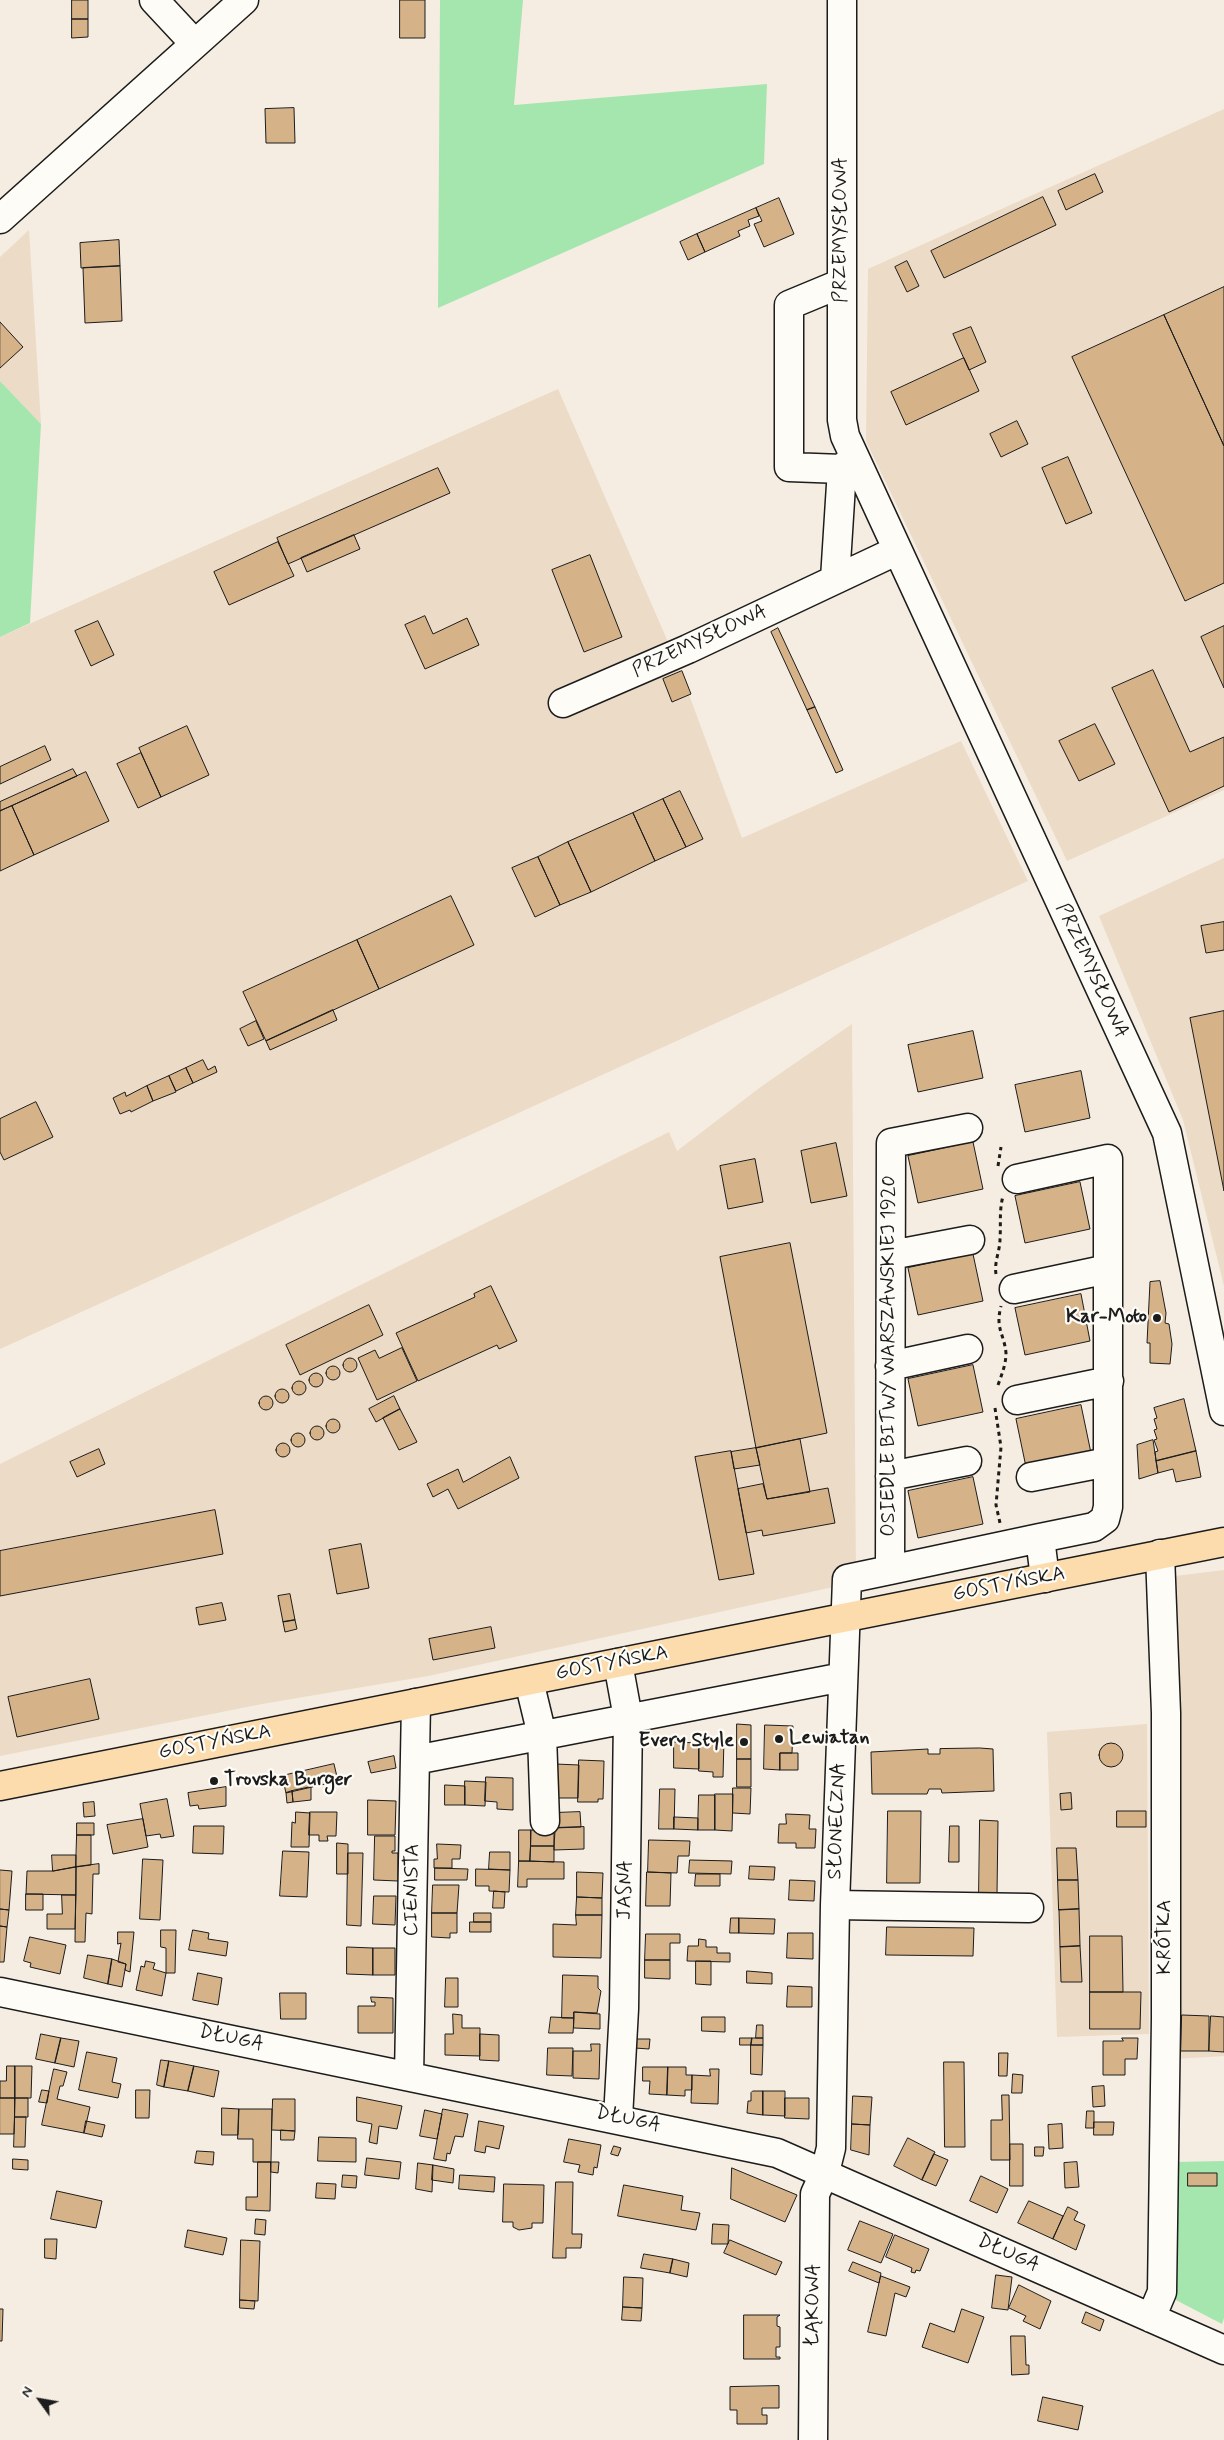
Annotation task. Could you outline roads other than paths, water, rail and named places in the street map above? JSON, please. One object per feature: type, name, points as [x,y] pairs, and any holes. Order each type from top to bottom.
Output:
[{"type":"main road","name":"GOSTYŃSKA","points":[[0,1786],[1224,1542]]},
{"type":"street","points":[[154,0],[195,44]]},
{"type":"street","points":[[0,219],[244,0]]},
{"type":"street","name":"PRZEMYSŁOWA","points":[[835,579],[848,463],[842,420],[842,0]]},
{"type":"street","points":[[842,283],[789,305],[789,467],[848,463]]},
{"type":"street","name":"PRZEMYSŁOWA","points":[[848,463],[896,551],[1167,1133],[1224,1411]]},
{"type":"street","name":"PRZEMYSŁOWA","points":[[563,703],[688,649],[896,551]]},
{"type":"street","name":"OSIEDLE BITWY WARSZAWSKIEJ 1920","points":[[890,1570],[891,1143],[968,1128]]},
{"type":"street","name":"OSIEDLE BITWY WARSZAWSKIEJ 1920","points":[[845,1618],[847,1579],[1094,1527],[1105,1520],[1108,1507],[1108,1159],[1006,1180]]},
{"type":"street","points":[[891,1255],[970,1240]]},
{"type":"street","points":[[1004,1291],[1108,1269]]},
{"type":"street","points":[[890,1366],[968,1349]]},
{"type":"street","points":[[1003,1399],[1108,1382]]},
{"type":"street","points":[[890,1476],[967,1461]]},
{"type":"street","points":[[1031,1477],[1108,1462]]},
{"type":"street","points":[[1040,1538],[1045,1578]]},
{"type":"street","name":"KRÓTKA","points":[[1151,2318],[1162,2292],[1166,2019],[1166,1713],[1160,1554]]},
{"type":"street","name":"SŁONECZNA","points":[[825,2172],[831,2148],[835,1905],[845,1618]]},
{"type":"street","name":"JASNA","points":[[618,1663],[628,1718],[624,2000],[618,2118]]},
{"type":"street","points":[[415,1760],[843,1677]]},
{"type":"street","points":[[529,1681],[542,1735],[545,1821]]},
{"type":"street","name":"CIENISTA","points":[[409,2076],[416,1703]]},
{"type":"street","name":"SŁONECZNA","points":[[835,1905],[1028,1908]]},
{"type":"street","name":"DŁUGA","points":[[0,1992],[756,2147],[825,2172],[1224,2350]]},
{"type":"street","name":"ŁĄKOWA","points":[[813,2440],[815,2194],[825,2172]]},
{"type":"place","name":"Kar-Moto","points":[[1157,1318]]},
{"type":"place","name":"Lewiatan","points":[[779,1739]]},
{"type":"place","name":"Every Style","points":[[744,1742]]},
{"type":"place","name":"Trovska Burger","points":[[214,1781]]}]
